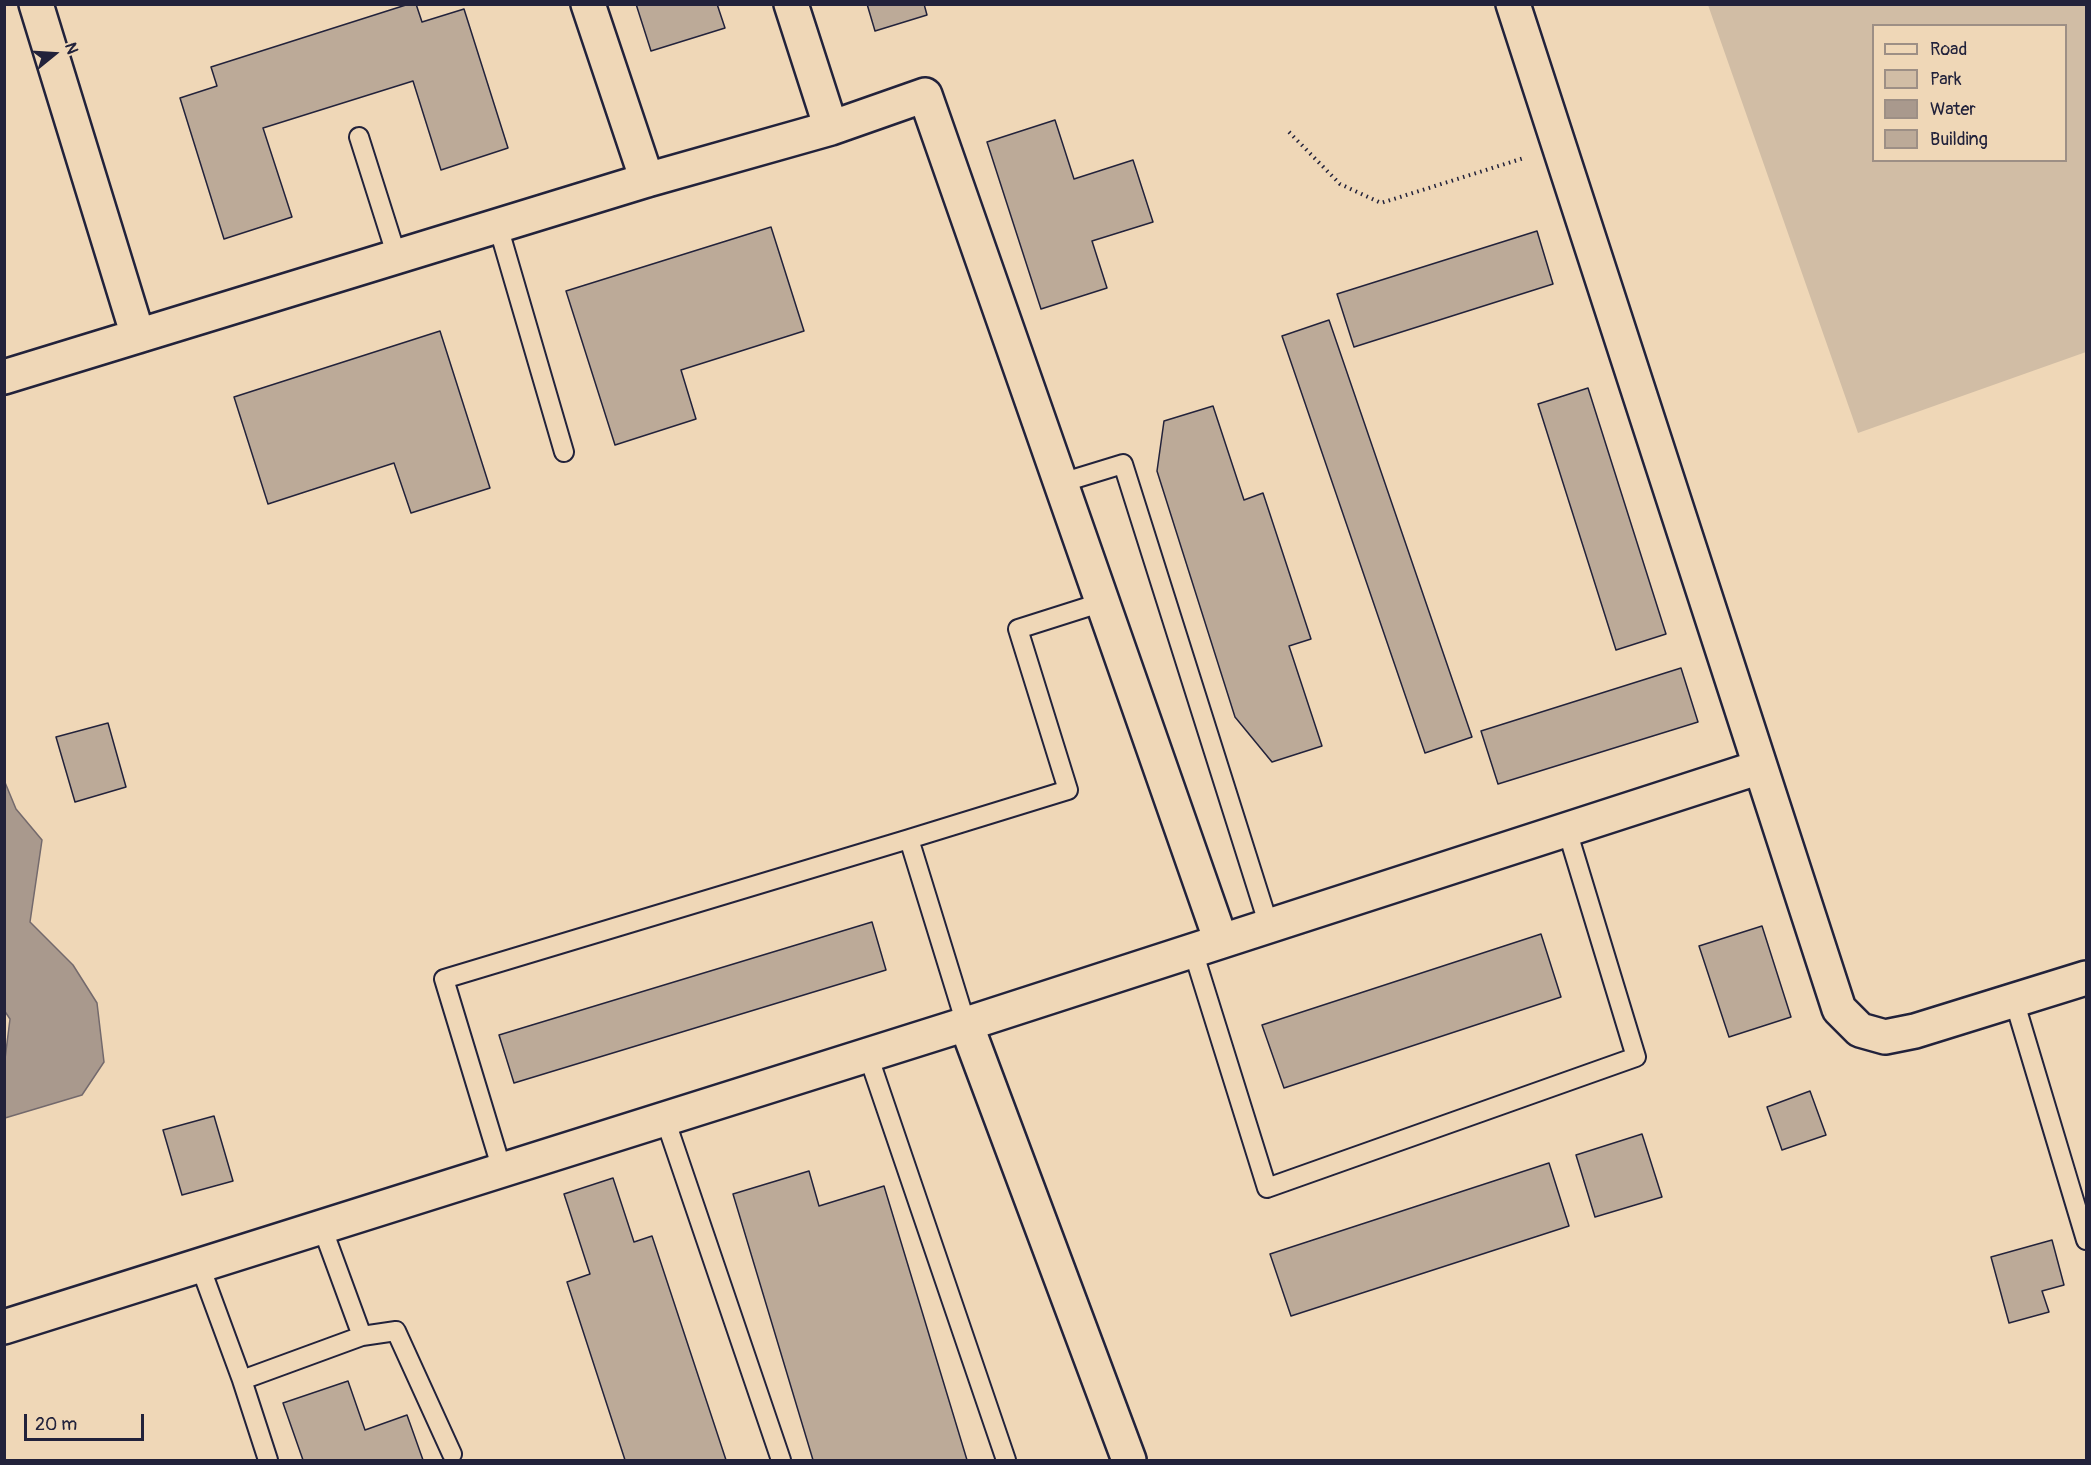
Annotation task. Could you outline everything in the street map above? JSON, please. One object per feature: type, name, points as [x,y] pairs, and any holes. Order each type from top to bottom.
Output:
[{"type":"street","points":[[588,4],[647,180]]},
{"type":"street","points":[[791,4],[831,128]]},
{"type":"street","points":[[1513,4],[1839,1009],[1860,1030],[1885,1037],[1915,1031],[2086,978]]},
{"type":"street","points":[[45,7],[138,336]]},
{"type":"street","points":[[4,377],[647,180],[831,128],[925,95],[1103,602],[1207,946]]},
{"type":"street","points":[[4,1327],[966,1024],[1761,767]]},
{"type":"street","points":[[966,1024],[1129,1461]]},
{"type":"lane","points":[[359,136],[397,256]]},
{"type":"lane","points":[[498,226],[564,452]]},
{"type":"lane","points":[[1061,483],[1123,464],[1269,926]]},
{"type":"lane","points":[[502,1170],[444,980],[1068,789],[1018,629],[1103,602]]},
{"type":"lane","points":[[1207,946],[1267,1188],[1636,1057],[1567,830]]},
{"type":"lane","points":[[909,839],[966,1024]]},
{"type":"lane","points":[[2014,1000],[2086,1240]]},
{"type":"lane","points":[[868,1055],[1006,1461]]},
{"type":"lane","points":[[665,1119],[781,1461]]},
{"type":"lane","points":[[322,1227],[362,1336]]},
{"type":"lane","points":[[200,1266],[242,1380],[268,1461]]},
{"type":"lane","points":[[242,1380],[362,1336],[396,1331],[452,1454]]},
{"type":"path","points":[[1289,132],[1340,184],[1381,203],[1559,147]]},
{"type":"green space","points":[[1708,5],[2086,5],[2086,352],[1858,433]]},
{"type":"water","points":[[4,780],[16,809],[42,840],[30,922],[73,965],[97,1003],[104,1062],[82,1095],[5,1118],[5,1059],[10,1019],[4,1010]]},
{"type":"building","points":[[409,4],[416,4],[422,22],[464,9],[508,148],[441,170],[413,81],[263,128],[292,217],[224,239],[180,98],[217,86],[211,67]]},
{"type":"building","points":[[636,4],[717,4],[725,28],[651,51]]},
{"type":"building","points":[[867,4],[924,4],[927,15],[875,31]]},
{"type":"building","points":[[1055,120],[1074,179],[1133,160],[1153,222],[1092,241],[1107,288],[1041,309],[987,142]]},
{"type":"building","points":[[771,227],[804,331],[681,370],[696,419],[615,445],[566,291]]},
{"type":"building","points":[[1537,231],[1553,284],[1354,347],[1337,294]]},
{"type":"building","points":[[1329,320],[1472,737],[1425,753],[1282,336]]},
{"type":"building","points":[[440,331],[490,488],[411,513],[394,463],[268,504],[234,397]]},
{"type":"building","points":[[1588,388],[1666,634],[1616,650],[1538,404]]},
{"type":"building","points":[[1213,406],[1244,500],[1263,493],[1311,639],[1289,646],[1322,746],[1272,762],[1235,717],[1157,471],[1164,421]]},
{"type":"building","points":[[1681,668],[1698,722],[1498,784],[1481,731]]},
{"type":"building","points":[[108,723],[126,787],[75,802],[56,737]]},
{"type":"building","points":[[872,922],[886,970],[514,1083],[499,1035]]},
{"type":"building","points":[[1762,926],[1791,1017],[1729,1037],[1699,946]]},
{"type":"building","points":[[1541,934],[1561,997],[1284,1088],[1262,1025]]},
{"type":"building","points":[[1810,1091],[1826,1135],[1782,1150],[1767,1107]]},
{"type":"building","points":[[214,1116],[233,1181],[182,1195],[163,1130]]},
{"type":"building","points":[[1642,1134],[1662,1197],[1595,1217],[1576,1155]]},
{"type":"building","points":[[1549,1163],[1569,1226],[1291,1316],[1270,1254]]},
{"type":"building","points":[[809,1171],[819,1206],[884,1186],[967,1460],[813,1460],[733,1194]]},
{"type":"building","points":[[613,1178],[634,1242],[652,1236],[726,1460],[625,1460],[567,1282],[590,1274],[564,1194]]},
{"type":"building","points":[[2052,1240],[2064,1285],[2042,1291],[2049,1312],[2009,1323],[1991,1257]]},
{"type":"building","points":[[348,1381],[365,1430],[407,1415],[423,1460],[303,1460],[283,1403]]}]
